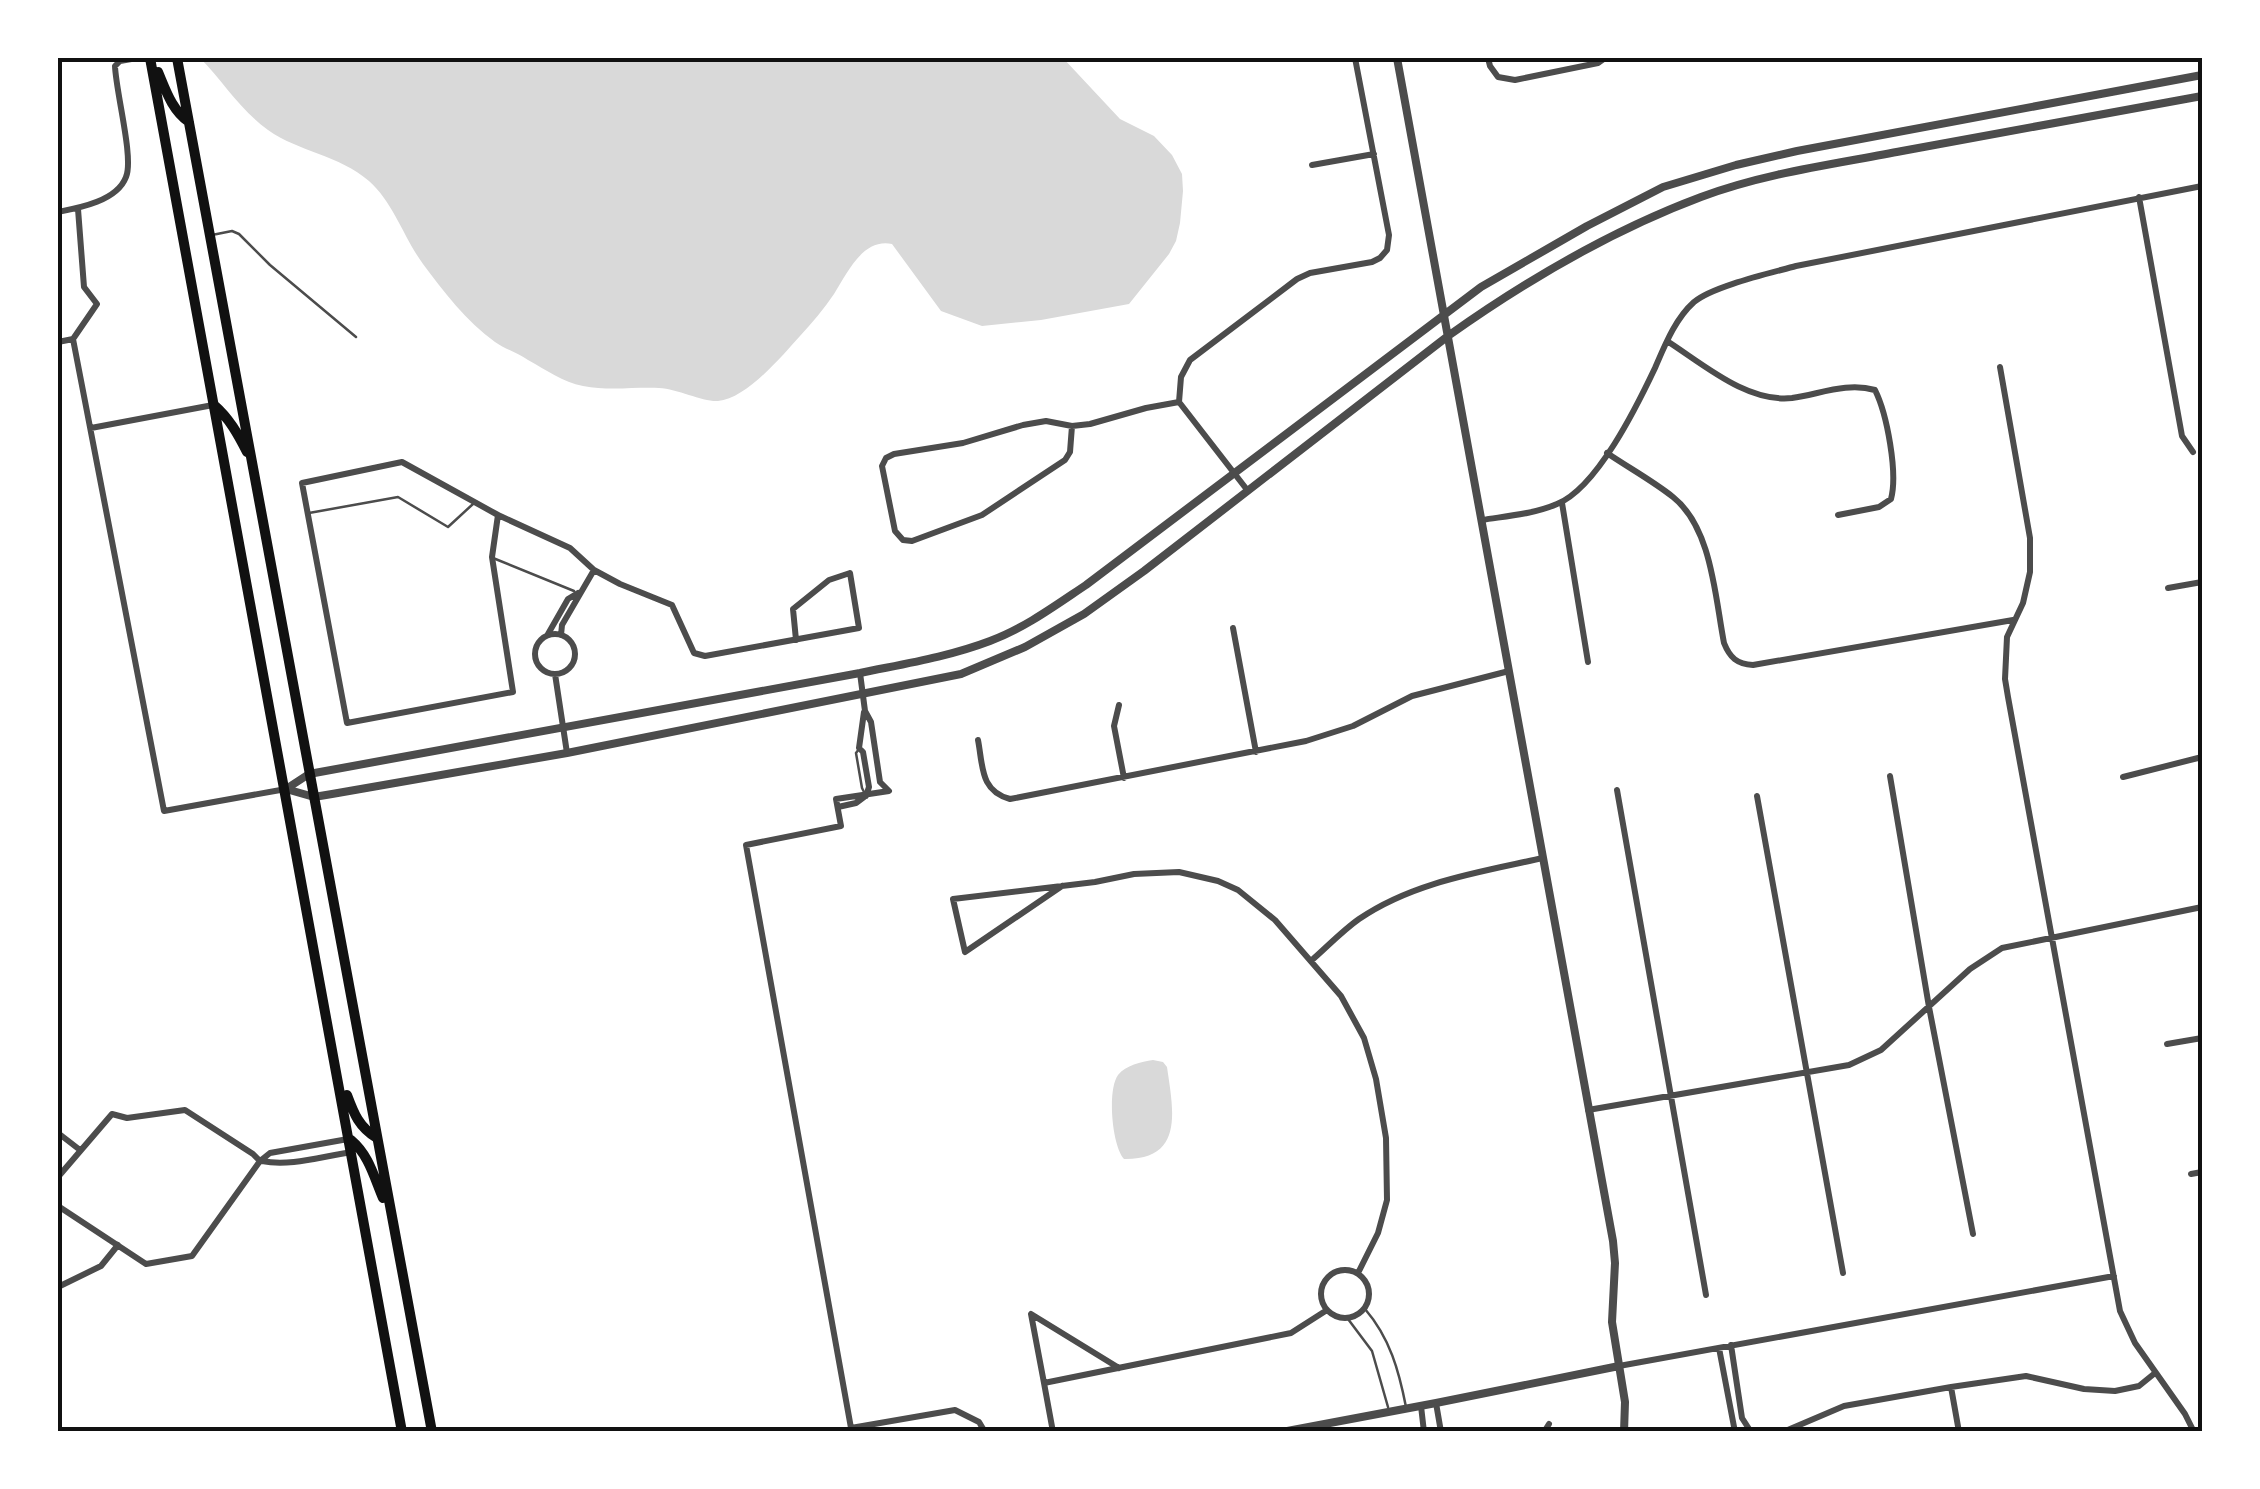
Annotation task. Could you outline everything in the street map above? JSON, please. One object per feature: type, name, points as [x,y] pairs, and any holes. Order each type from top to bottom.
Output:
[{"type":"highway","points":[[151,58],[179,115],[189,122]]},
{"type":"highway","points":[[151,58],[402,1432]]},
{"type":"highway","points":[[177,58],[432,1432]]},
{"type":"highway","points":[[214,404],[235,429],[252,462]]},
{"type":"highway","points":[[335,1060],[355,1117],[366,1132],[377,1138]]},
{"type":"highway","points":[[350,1138],[367,1158],[392,1223]]},
{"type":"street","points":[[58,212],[78,209],[111,195],[126,179],[128,160],[116,66],[120,61],[138,58]]},
{"type":"street","points":[[1248,490],[1179,402],[1181,377],[1190,360],[1297,279],[1310,272],[1372,262],[1387,250],[1389,235],[1353,58]]},
{"type":"street","points":[[1397,58],[1613,1240],[1612,1320],[1625,1402],[1624,1432]]},
{"type":"street","points":[[1488,58],[1498,77],[1515,80],[1598,63],[1604,58]]},
{"type":"street","points":[[78,209],[84,287],[96,304],[73,339],[164,811],[286,789],[309,774],[860,673],[950,654],[994,640],[1086,585],[1480,287],[1663,187],[1796,151],[2202,74]]},
{"type":"street","points":[[286,789],[314,797],[567,753],[961,674],[1025,647],[1084,614],[1448,336],[1554,266],[1632,224],[1705,195],[1780,174],[2202,96]]},
{"type":"street","points":[[1312,165],[1374,154]]},
{"type":"street","points":[[1482,520],[1562,503],[1587,482],[1643,394],[1678,320],[1701,297],[1796,266],[2202,186]]},
{"type":"street","points":[[2139,197],[2182,436],[2193,452]]},
{"type":"street","points":[[58,342],[73,339]]},
{"type":"street","points":[[1667,341],[1744,390],[1768,398],[1858,386],[1876,390],[1882,404],[1895,484],[1892,499],[1879,508],[1838,514]]},
{"type":"street","points":[[2000,366],[2030,538],[2030,572],[2008,637],[2008,697],[2120,1311],[2135,1343],[2194,1432]]},
{"type":"street","points":[[1072,426],[1070,452],[1065,460],[982,514],[912,541],[903,540],[895,532],[882,466],[894,454],[964,443],[1046,421],[1072,426],[1101,422],[1179,402]]},
{"type":"street","points":[[91,428],[214,404]]},
{"type":"street","points":[[1608,453],[1675,498],[1691,516],[1703,538],[1724,643],[1730,656],[1742,664],[2013,620]]},
{"type":"street","points":[[498,515],[492,557],[513,692],[347,723],[302,484],[402,462],[498,515],[570,548],[594,570],[620,584],[672,605],[694,653],[705,656],[796,640],[859,628],[850,573],[828,580],[793,609],[796,640]]},
{"type":"street","points":[[1562,503],[1588,662]]},
{"type":"street","points":[[561,635],[562,625],[594,570]]},
{"type":"street","points":[[2168,588],[2202,582]]},
{"type":"street","points":[[547,636],[561,635],[572,644],[574,658],[568,669],[555,674],[543,670],[536,659],[537,646],[568,599],[580,593]]},
{"type":"street","points":[[1233,628],[1256,752]]},
{"type":"street","points":[[978,740],[987,786],[998,796],[1010,799],[1306,741],[1353,726],[1412,696],[1509,671]]},
{"type":"street","points":[[860,673],[865,711],[859,737],[868,787],[866,796]]},
{"type":"street","points":[[555,674],[567,753]]},
{"type":"street","points":[[1119,705],[1114,726],[1124,778]]},
{"type":"street","points":[[865,711],[871,722],[880,782],[889,791],[856,802],[837,803],[840,826],[746,845],[851,1428],[955,1410],[979,1422],[986,1432]]},
{"type":"street","points":[[2123,776],[2202,756]]},
{"type":"street","points":[[1890,776],[1974,1234]]},
{"type":"street","points":[[1617,790],[1706,1295]]},
{"type":"street","points":[[1756,796],[1843,1273]]},
{"type":"street","points":[[1312,960],[1358,920],[1393,900],[1445,880],[1542,858]]},
{"type":"street","points":[[1062,886],[964,952],[953,899],[1134,874],[1179,872],[1238,890],[1276,920],[1341,996],[1364,1038],[1386,1138],[1387,1200],[1378,1233],[1358,1273]]},
{"type":"street","points":[[1588,1110],[1849,1065],[1880,1050],[1970,969],[2002,948],[2202,908]]},
{"type":"street","points":[[2167,1044],[2202,1038]]},
{"type":"street","points":[[58,1177],[112,1114],[127,1118],[185,1110],[260,1161],[272,1163],[352,1152]]},
{"type":"street","points":[[58,1133],[80,1150]]},
{"type":"street","points":[[58,1206],[146,1264],[192,1256],[260,1161],[270,1153],[350,1138]]},
{"type":"street","points":[[2191,1174],[2202,1172]]},
{"type":"street","points":[[58,1286],[101,1266],[118,1246]]},
{"type":"street","points":[[1341,1270],[1358,1273],[1370,1293],[1365,1309],[1348,1319],[1333,1316],[1321,1293],[1328,1277],[1341,1270]]},
{"type":"street","points":[[1282,1432],[2114,1276]]},
{"type":"street","points":[[1044,1383],[1291,1333],[1327,1310]]},
{"type":"street","points":[[1053,1432],[1031,1314],[1119,1368]]},
{"type":"street","points":[[1730,1346],[1742,1418],[1751,1432]]},
{"type":"street","points":[[1719,1348],[1735,1432]]},
{"type":"street","points":[[1783,1432],[1844,1406],[1952,1387],[2026,1376],[2114,1392],[2139,1386],[2156,1373]]},
{"type":"street","points":[[1952,1387],[1960,1432]]},
{"type":"street","points":[[1436,1404],[1441,1432]]},
{"type":"street","points":[[1421,1406],[1424,1432]]},
{"type":"lane","points":[[210,235],[232,231],[240,234],[356,337]]},
{"type":"lane","points":[[308,513],[398,497],[448,526],[476,502]]},
{"type":"lane","points":[[492,557],[580,593]]},
{"type":"lane","points":[[1365,1309],[1392,1351],[1406,1409]]},
{"type":"lane","points":[[1348,1319],[1372,1351],[1389,1412]]},
{"type":"shaded area","points":[[200,58],[1063,58],[1120,119],[1154,136],[1172,155],[1182,174],[1180,223],[1169,254],[1129,304],[982,326],[941,311],[892,244],[881,244],[872,246],[857,259],[822,310],[774,365],[740,393],[712,401],[659,388],[583,386],[568,382],[485,334],[431,274],[385,199],[369,181],[345,165],[268,130]]},
{"type":"shaded area","points":[[1153,1060],[1167,1067],[1171,1129],[1157,1151],[1124,1159],[1114,1131],[1115,1082],[1125,1069]]}]
